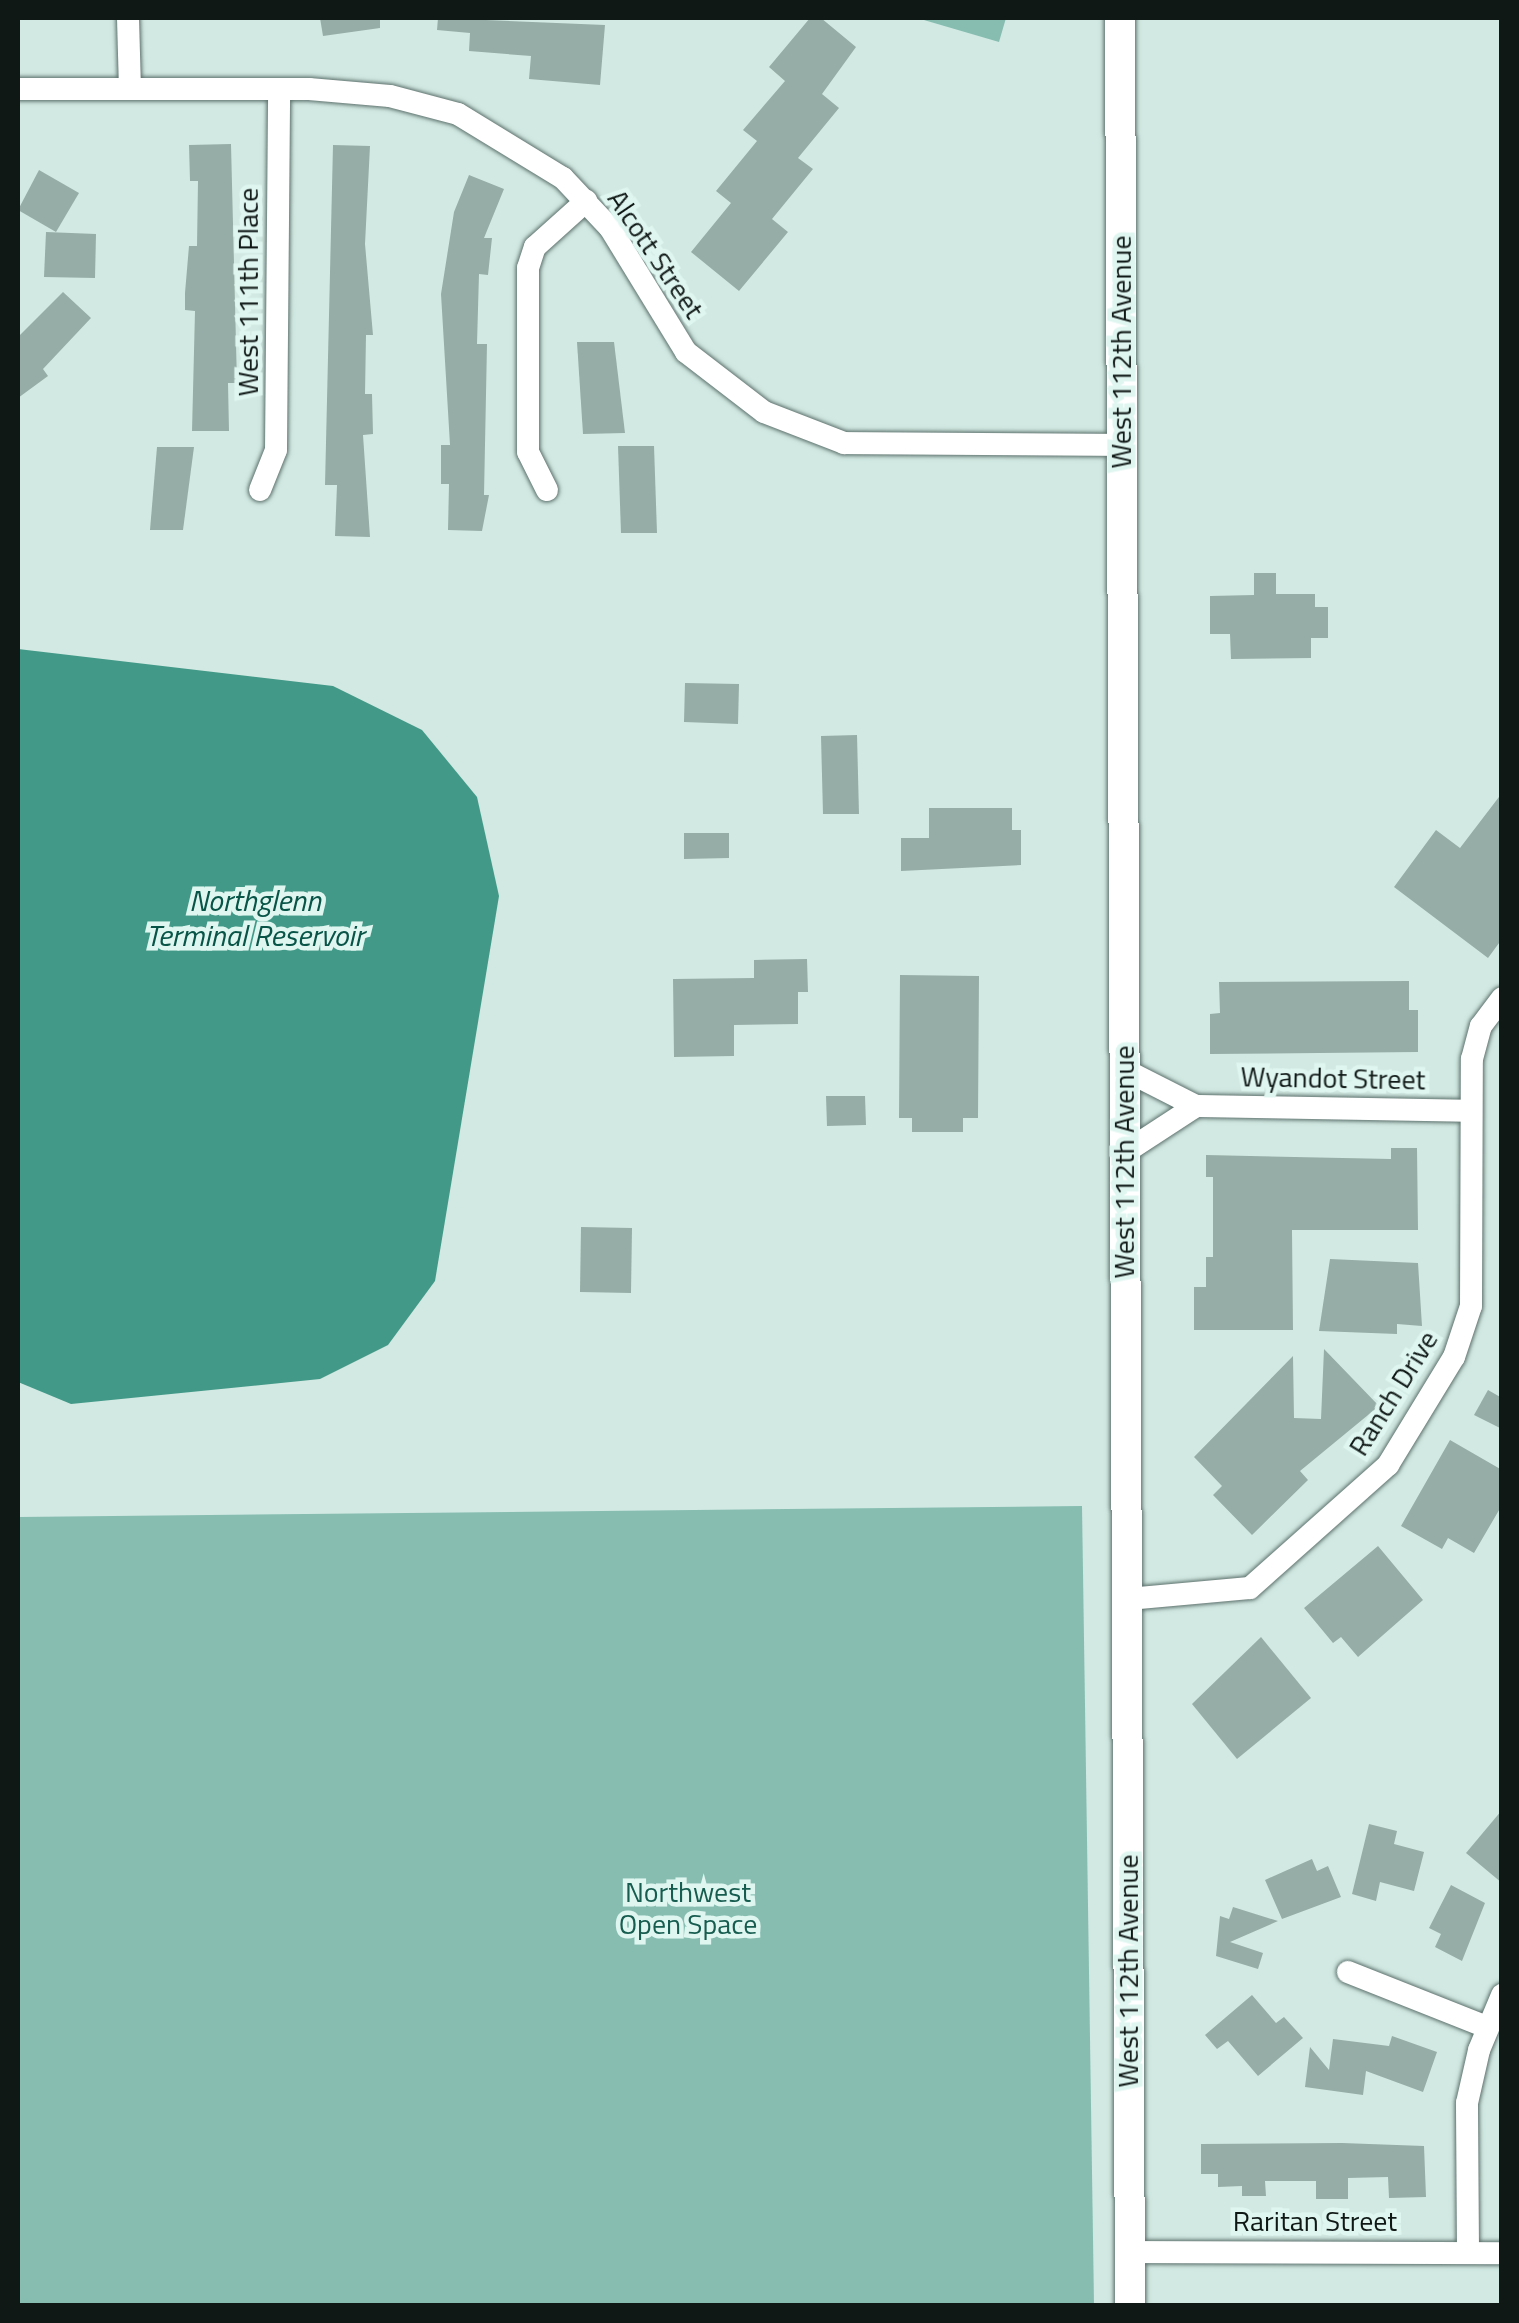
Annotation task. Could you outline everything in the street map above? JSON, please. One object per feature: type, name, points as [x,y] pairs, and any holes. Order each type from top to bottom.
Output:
[{"type":"main road","name":"West 112th Avenue","points":[[1120,18],[1130,2306]]},
{"type":"street","points":[[128,18],[130,88]]},
{"type":"street","name":"Alcott Street","points":[[18,90],[279,90],[390,96],[458,114],[528,153],[586,201],[610,228],[686,352],[728,389],[811,435],[886,446],[1121,444]]},
{"type":"street","name":"West 111th Place","points":[[260,490],[276,450],[279,90]]},
{"type":"street","points":[[547,490],[528,452],[528,268],[535,247],[586,201]]},
{"type":"street","name":"Ranch Drive","points":[[1128,1599],[1250,1588],[1388,1465],[1454,1357],[1471,1306],[1470,1111],[1476,1042],[1502,998]]},
{"type":"street","name":"Wyandot Street","points":[[1123,1069],[1196,1106],[1470,1111]]},
{"type":"street","points":[[1124,1152],[1196,1106]]},
{"type":"street","points":[[1348,1972],[1487,2027]]},
{"type":"street","points":[[1468,2250],[1468,2103],[1487,2027],[1502,1996]]},
{"type":"street","name":"Raritan Street","points":[[1129,2252],[1502,2252]]},
{"type":"green space","points":[[917,18],[1006,18],[999,42]]},
{"type":"green space","name":"Northwest Open Space","points":[[1082,1506],[1094,2305],[18,2305],[18,1517]]},
{"type":"water","name":"Northglenn Terminal Reservoir","points":[[18,649],[333,686],[422,730],[477,797],[499,896],[435,1281],[388,1345],[320,1379],[71,1404],[18,1382]]},
{"type":"building","points":[[320,18],[380,18],[380,28],[323,36]]},
{"type":"building","points":[[438,18],[605,25],[600,85],[529,79],[531,56],[469,51],[470,33],[437,30]]},
{"type":"building","points":[[810,18],[821,18],[856,47],[822,94],[839,108],[798,158],[813,169],[772,219],[788,232],[739,291],[691,252],[731,203],[716,191],[757,141],[743,130],[785,81],[769,67]]},
{"type":"building","points":[[231,144],[237,383],[228,383],[229,431],[192,431],[195,311],[185,310],[185,293],[189,246],[197,246],[198,181],[190,181],[189,145]]},
{"type":"building","points":[[333,145],[370,146],[365,244],[373,335],[366,335],[365,394],[372,394],[373,434],[363,435],[370,537],[335,536],[337,485],[325,485]]},
{"type":"building","points":[[39,170],[79,193],[56,232],[18,210]]},
{"type":"building","points":[[469,175],[504,189],[484,238],[492,238],[488,275],[479,274],[477,344],[487,344],[484,495],[489,495],[482,531],[448,530],[449,484],[441,484],[441,445],[450,445],[441,294],[454,212]]},
{"type":"building","points":[[46,232],[96,234],[95,278],[44,277]]},
{"type":"building","points":[[63,292],[91,318],[43,369],[48,376],[18,398],[18,337]]},
{"type":"building","points":[[577,342],[614,342],[625,433],[583,434]]},
{"type":"building","points":[[618,446],[654,446],[657,533],[621,533]]},
{"type":"building","points":[[157,447],[194,447],[183,530],[150,530]]},
{"type":"building","points":[[1254,573],[1276,573],[1276,594],[1315,594],[1315,607],[1328,607],[1328,638],[1311,638],[1311,658],[1231,659],[1230,634],[1210,634],[1210,596],[1254,595]]},
{"type":"building","points":[[685,683],[739,684],[738,724],[684,722]]},
{"type":"building","points":[[857,735],[859,814],[823,814],[821,736]]},
{"type":"building","points":[[1502,793],[1502,939],[1488,958],[1394,887],[1436,830],[1460,848]]},
{"type":"building","points":[[929,808],[1012,808],[1012,830],[1021,830],[1021,865],[901,871],[901,838],[929,838]]},
{"type":"building","points":[[684,833],[729,833],[729,858],[684,859]]},
{"type":"building","points":[[807,959],[808,992],[798,992],[798,1024],[734,1025],[734,1056],[674,1057],[673,979],[754,978],[754,960]]},
{"type":"building","points":[[900,975],[979,976],[978,1118],[963,1118],[963,1132],[912,1132],[912,1118],[899,1118]]},
{"type":"building","points":[[1409,981],[1409,1010],[1418,1010],[1418,1052],[1210,1054],[1210,1014],[1220,1013],[1219,982]]},
{"type":"building","points":[[826,1096],[865,1096],[866,1125],[827,1126]]},
{"type":"building","points":[[1391,1148],[1417,1148],[1418,1230],[1292,1230],[1293,1330],[1194,1330],[1194,1287],[1206,1287],[1206,1257],[1213,1257],[1213,1177],[1206,1177],[1206,1155],[1391,1159]]},
{"type":"building","points":[[581,1227],[632,1228],[631,1293],[580,1292]]},
{"type":"building","points":[[1330,1259],[1418,1263],[1422,1326],[1397,1324],[1397,1334],[1319,1331]]},
{"type":"building","points":[[1324,1349],[1379,1406],[1300,1471],[1308,1480],[1252,1535],[1213,1495],[1222,1486],[1194,1457],[1293,1356],[1294,1418],[1321,1419]]},
{"type":"building","points":[[1488,1390],[1502,1398],[1502,1429],[1474,1415]]},
{"type":"building","points":[[1450,1440],[1502,1470],[1502,1505],[1474,1553],[1448,1538],[1442,1549],[1401,1526]]},
{"type":"building","points":[[1378,1546],[1423,1600],[1358,1657],[1341,1637],[1333,1643],[1304,1608]]},
{"type":"building","points":[[1261,1637],[1311,1698],[1237,1759],[1192,1704]]},
{"type":"building","points":[[1502,1810],[1502,1883],[1466,1853]]},
{"type":"building","points":[[1369,1824],[1397,1831],[1394,1844],[1424,1852],[1414,1891],[1380,1882],[1376,1901],[1352,1894]]},
{"type":"building","points":[[1312,1859],[1317,1871],[1328,1866],[1341,1897],[1282,1919],[1265,1880]]},
{"type":"building","points":[[1451,1885],[1485,1903],[1462,1961],[1435,1947],[1441,1934],[1429,1928]]},
{"type":"building","points":[[1233,1907],[1278,1921],[1230,1942],[1263,1953],[1258,1969],[1216,1956],[1220,1916],[1229,1919]]},
{"type":"building","points":[[1252,1995],[1276,2023],[1284,2017],[1303,2038],[1258,2076],[1228,2041],[1217,2049],[1205,2035]]},
{"type":"building","points":[[1392,2036],[1437,2052],[1423,2092],[1366,2071],[1363,2095],[1305,2087],[1310,2047],[1329,2070],[1333,2039],[1389,2046]]},
{"type":"building","points":[[1201,2144],[1424,2146],[1426,2197],[1389,2198],[1388,2177],[1348,2178],[1348,2199],[1316,2199],[1316,2181],[1265,2181],[1266,2196],[1242,2196],[1242,2186],[1218,2187],[1218,2174],[1201,2174]]}]
